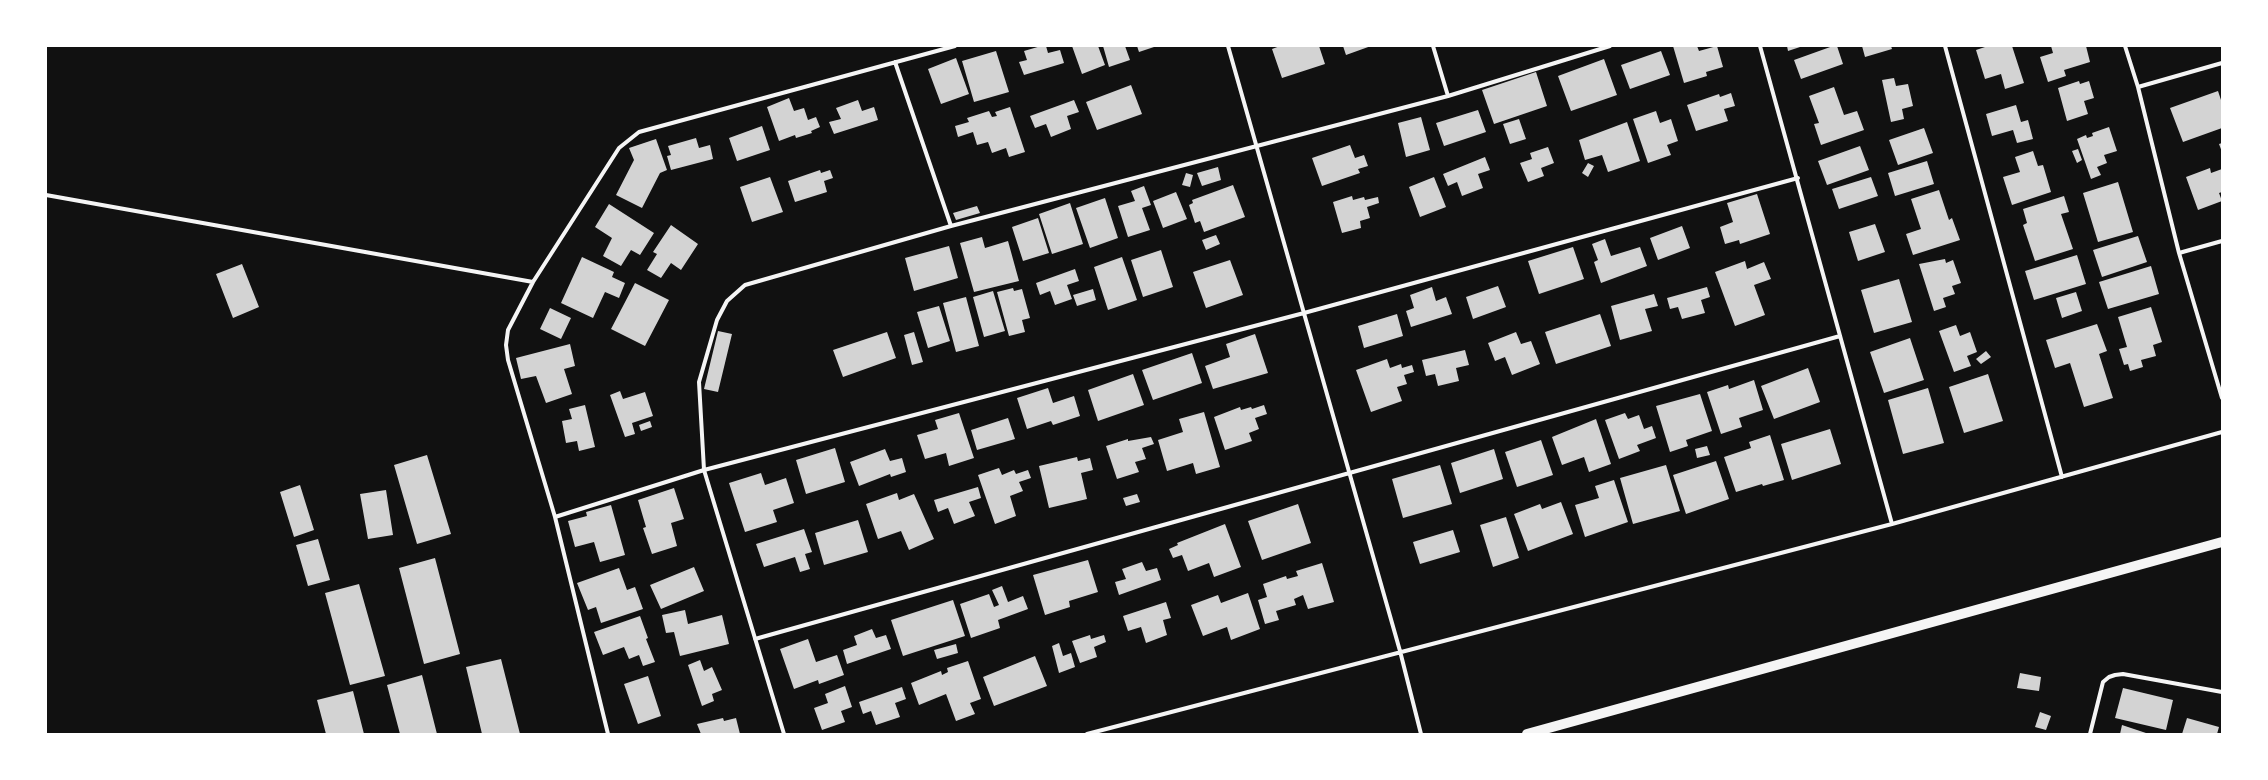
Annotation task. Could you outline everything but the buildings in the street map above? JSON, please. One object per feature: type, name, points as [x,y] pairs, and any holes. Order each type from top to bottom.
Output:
[{"type":"main road","points":[[1527,734],[2222,542]]},
{"type":"street","points":[[608,734],[555,517],[508,360],[506,345],[508,330],[532,282],[619,148],[640,132],[955,46]]},
{"type":"street","points":[[1228,46],[1400,651],[1421,734]]},
{"type":"street","points":[[1433,46],[1448,96]]},
{"type":"street","points":[[784,734],[704,470],[699,382],[717,320],[727,301],[745,285],[951,226],[1448,96],[1610,46]]},
{"type":"street","points":[[1760,46],[1798,178],[1892,524]]},
{"type":"street","points":[[1945,46],[2062,477]]},
{"type":"street","points":[[2125,46],[2138,88],[2179,253],[2222,398]]},
{"type":"street","points":[[895,62],[951,226]]},
{"type":"street","points":[[2138,88],[2222,63]]},
{"type":"street","points":[[555,517],[704,470],[1304,313],[1798,178]]},
{"type":"street","points":[[46,195],[532,282]]},
{"type":"street","points":[[2179,253],[2222,241]]},
{"type":"street","points":[[755,639],[1348,472],[1840,336]]},
{"type":"street","points":[[1087,734],[1400,651],[1892,524],[2222,432]]},
{"type":"street","points":[[2090,734],[2103,682],[2108,677],[2123,674],[2222,692]]}]
